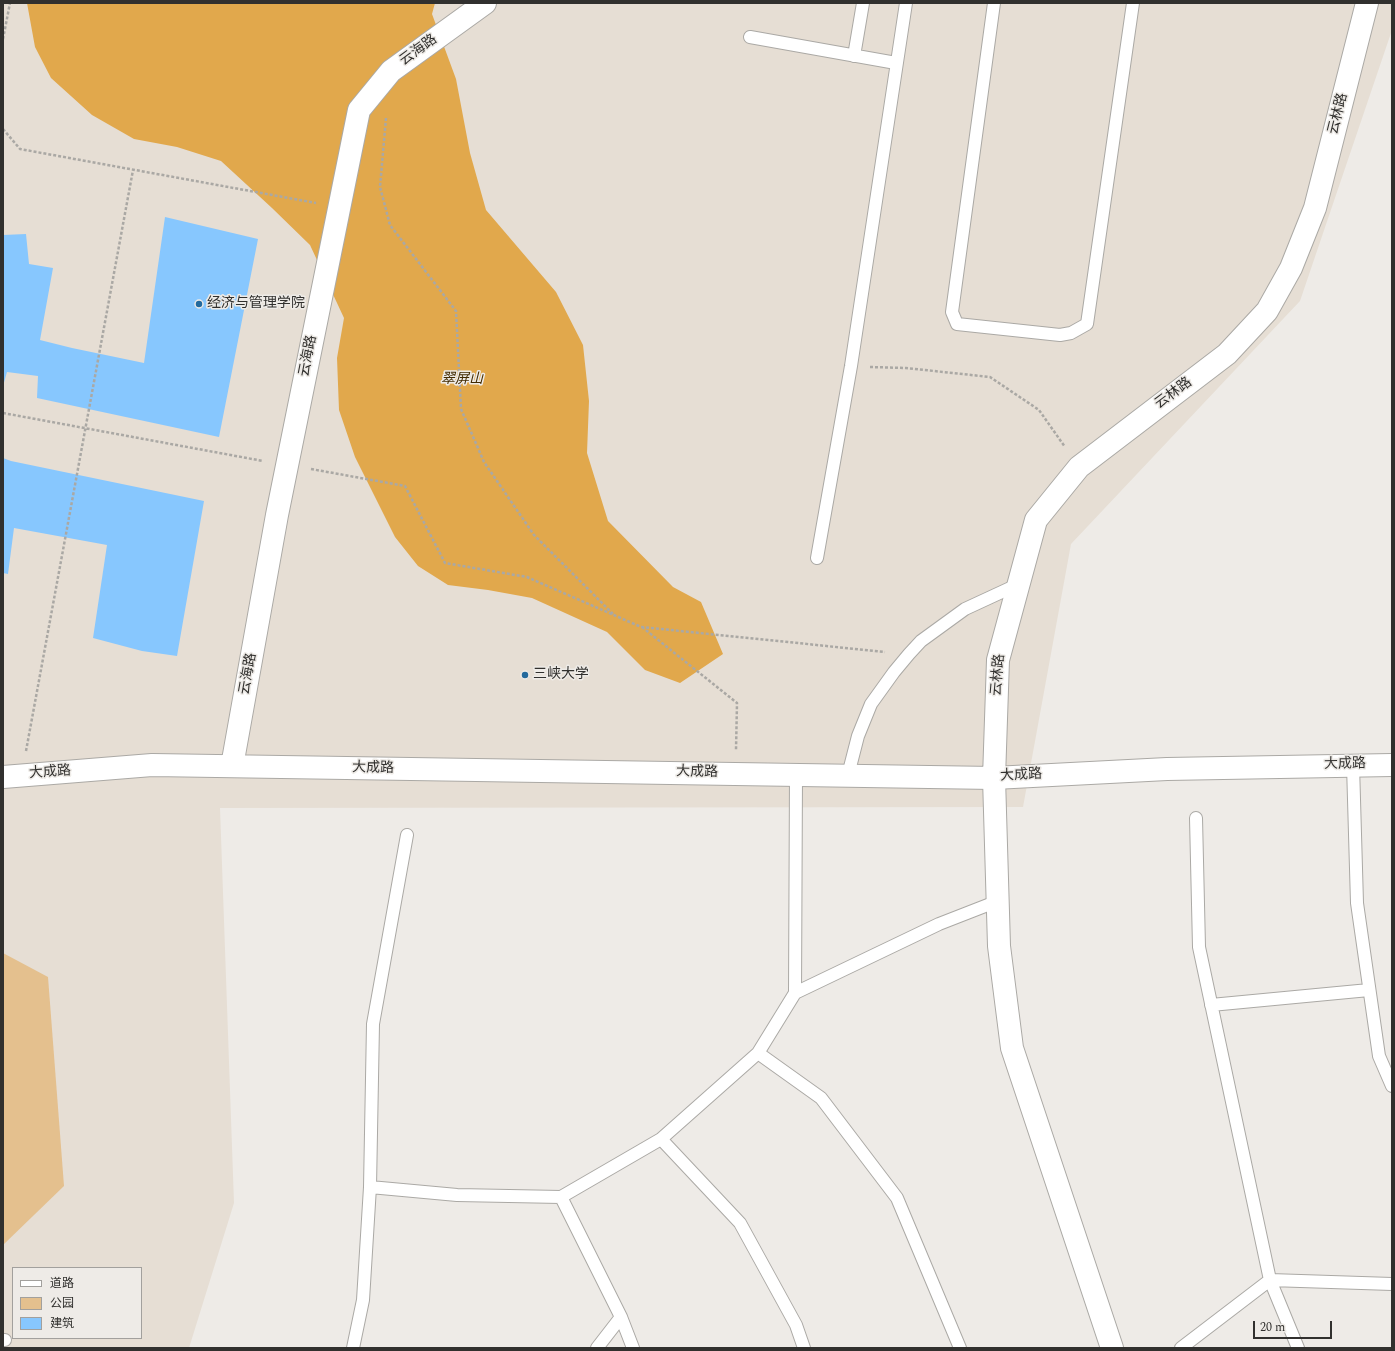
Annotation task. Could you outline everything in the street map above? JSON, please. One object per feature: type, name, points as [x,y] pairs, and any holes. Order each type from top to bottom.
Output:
[{"type":"street","name":"云海路","points":[[232,766],[277,515],[359,110],[391,71],[485,3]]},
{"type":"street","name":"云林路","points":[[1112,1348],[1012,1048],[999,946],[994,778],[998,660],[1036,520],[1079,467],[1226,354],[1267,311],[1291,268],[1315,208],[1367,3]]},
{"type":"street","name":"大成路","points":[[12,776],[152,765],[994,778],[1167,769],[1392,765]]},
{"type":"lane","points":[[854,56],[864,3]]},
{"type":"lane","points":[[817,558],[851,366],[906,3]]},
{"type":"lane","points":[[994,3],[952,312],[956,324],[1060,335],[1071,333],[1087,324],[1133,3]]},
{"type":"lane","points":[[750,37],[896,63]]},
{"type":"lane","points":[[848,776],[858,736],[871,704],[909,654],[921,641],[965,609],[1019,584]]},
{"type":"lane","points":[[1353,765],[1357,903],[1379,1056],[1392,1086]]},
{"type":"lane","points":[[370,1187],[457,1195],[561,1197],[661,1139],[758,1053],[795,993],[796,775]]},
{"type":"lane","points":[[1196,818],[1199,947],[1270,1280],[1298,1348]]},
{"type":"lane","points":[[353,1348],[363,1300],[370,1187],[374,1024],[407,835]]},
{"type":"lane","points":[[795,993],[940,924],[998,901]]},
{"type":"lane","points":[[1211,1005],[1369,990]]},
{"type":"lane","points":[[758,1053],[821,1098],[896,1198],[960,1348]]},
{"type":"lane","points":[[661,1139],[740,1223],[796,1325],[804,1348]]},
{"type":"lane","points":[[561,1197],[621,1317],[633,1348]]},
{"type":"lane","points":[[1181,1348],[1270,1280],[1392,1284]]},
{"type":"lane","points":[[597,1348],[621,1317]]},
{"type":"path","points":[[3,39],[10,3]]},
{"type":"path","points":[[386,114],[380,187],[390,224],[456,311],[461,409],[484,462],[534,535],[615,616]]},
{"type":"path","points":[[3,129],[20,149],[339,207]]},
{"type":"path","points":[[12,776],[86,428],[133,170]]},
{"type":"path","points":[[851,366],[906,368],[990,376],[1039,410],[1079,467]]},
{"type":"path","points":[[3,413],[405,486],[444,563],[527,578],[641,627],[737,703],[736,751]]},
{"type":"path","points":[[641,627],[909,654]]},
{"type":"shaded area","name":"三峡大学","points":[[3,3],[1392,3],[1392,30],[1300,301],[1071,544],[1023,807],[220,808],[234,1203],[189,1348],[3,1348]]},
{"type":"green space","name":"翠屏山","points":[[27,3],[435,3],[432,14],[456,79],[470,153],[486,210],[556,292],[583,345],[589,401],[587,453],[608,521],[673,587],[701,602],[723,654],[680,683],[645,670],[607,632],[532,598],[448,585],[418,566],[395,537],[355,457],[339,410],[337,358],[344,318],[310,245],[221,161],[177,147],[134,139],[92,115],[51,78],[35,47]]},
{"type":"green space","points":[[3,953],[48,977],[64,1186],[3,1245]]},
{"type":"building","name":"经济与管理学院","points":[[165,217],[258,239],[219,437],[37,398],[38,376],[7,372],[3,386],[3,235],[26,234],[29,264],[53,268],[40,340],[144,363]]},
{"type":"building","points":[[3,458],[11,461],[204,501],[177,656],[142,651],[93,638],[107,545],[14,528],[8,574],[3,573]]},
{"type":"place","name":"经济与管理学院","points":[[199,304]]},
{"type":"place","name":"三峡大学","points":[[525,675]]}]
